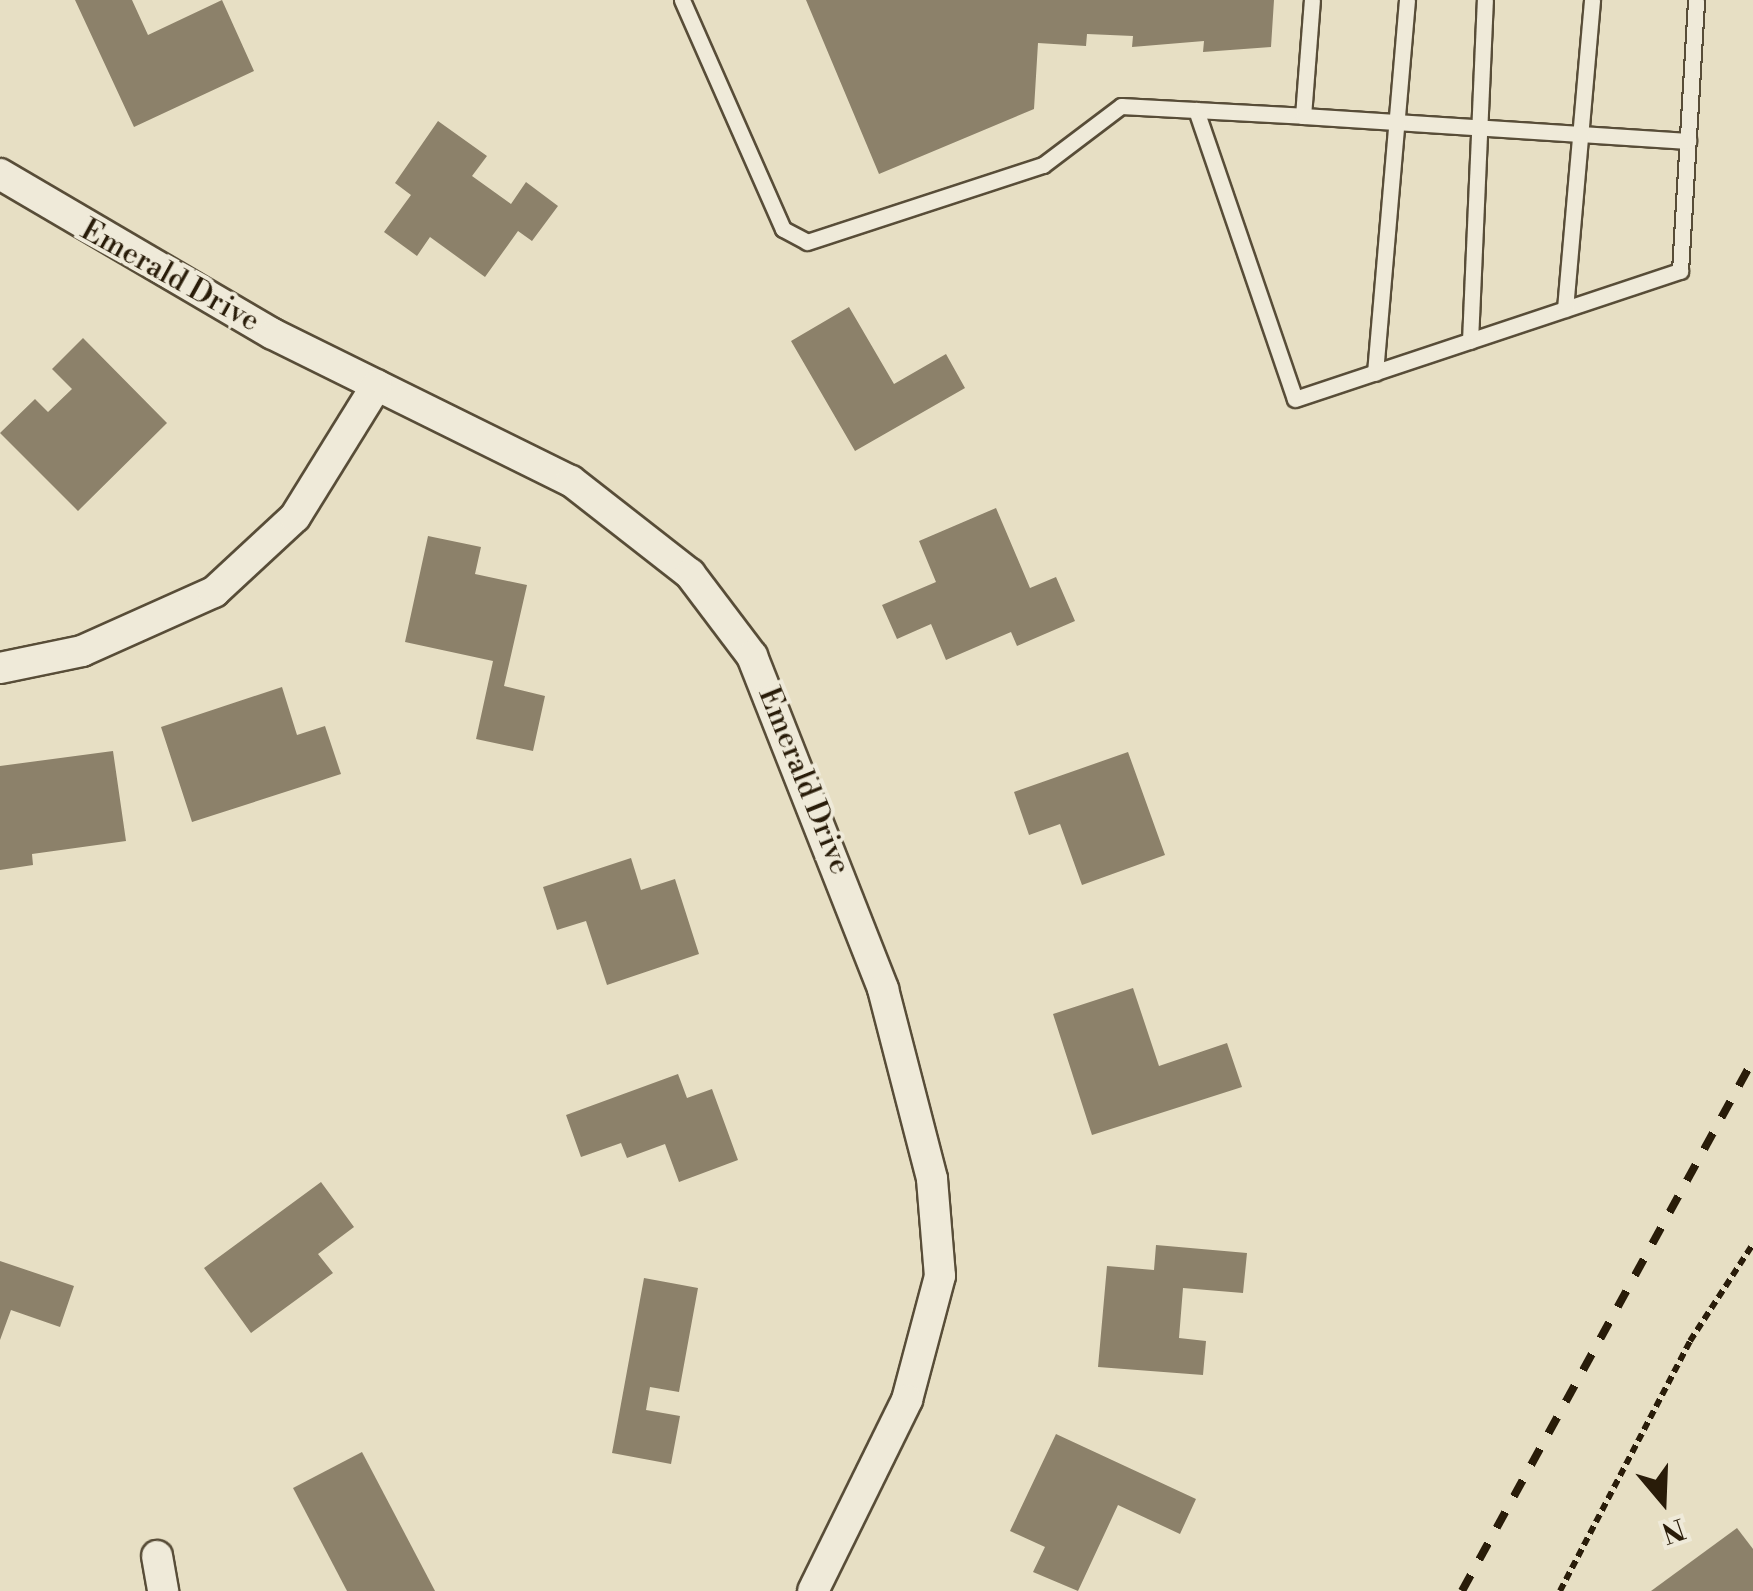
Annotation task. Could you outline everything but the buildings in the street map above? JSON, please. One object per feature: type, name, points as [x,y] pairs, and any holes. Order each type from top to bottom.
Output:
[{"type":"street","name":"Emerald Drive","points":[[0,174],[377,385],[571,482],[722,609],[782,713],[883,988],[932,1179],[940,1276],[907,1400],[814,1591]]},
{"type":"street","points":[[0,668],[82,651],[214,592],[295,517],[377,385]]},
{"type":"street","points":[[156,1556],[163,1591]]},
{"type":"lane","points":[[682,0],[782,229],[807,242],[1042,166],[1121,106],[1304,116],[1474,134],[1688,140]]},
{"type":"lane","points":[[1304,116],[1312,0]]},
{"type":"lane","points":[[1375,373],[1402,128],[1408,0]]},
{"type":"lane","points":[[1470,341],[1474,134],[1484,0]]},
{"type":"lane","points":[[1565,309],[1592,0]]},
{"type":"lane","points":[[1196,110],[1295,399],[1680,271],[1696,0]]},
{"type":"path","points":[[1560,1591],[1690,1341],[1753,1244]]},
{"type":"railway","points":[[1462,1591],[1753,1060]]}]
